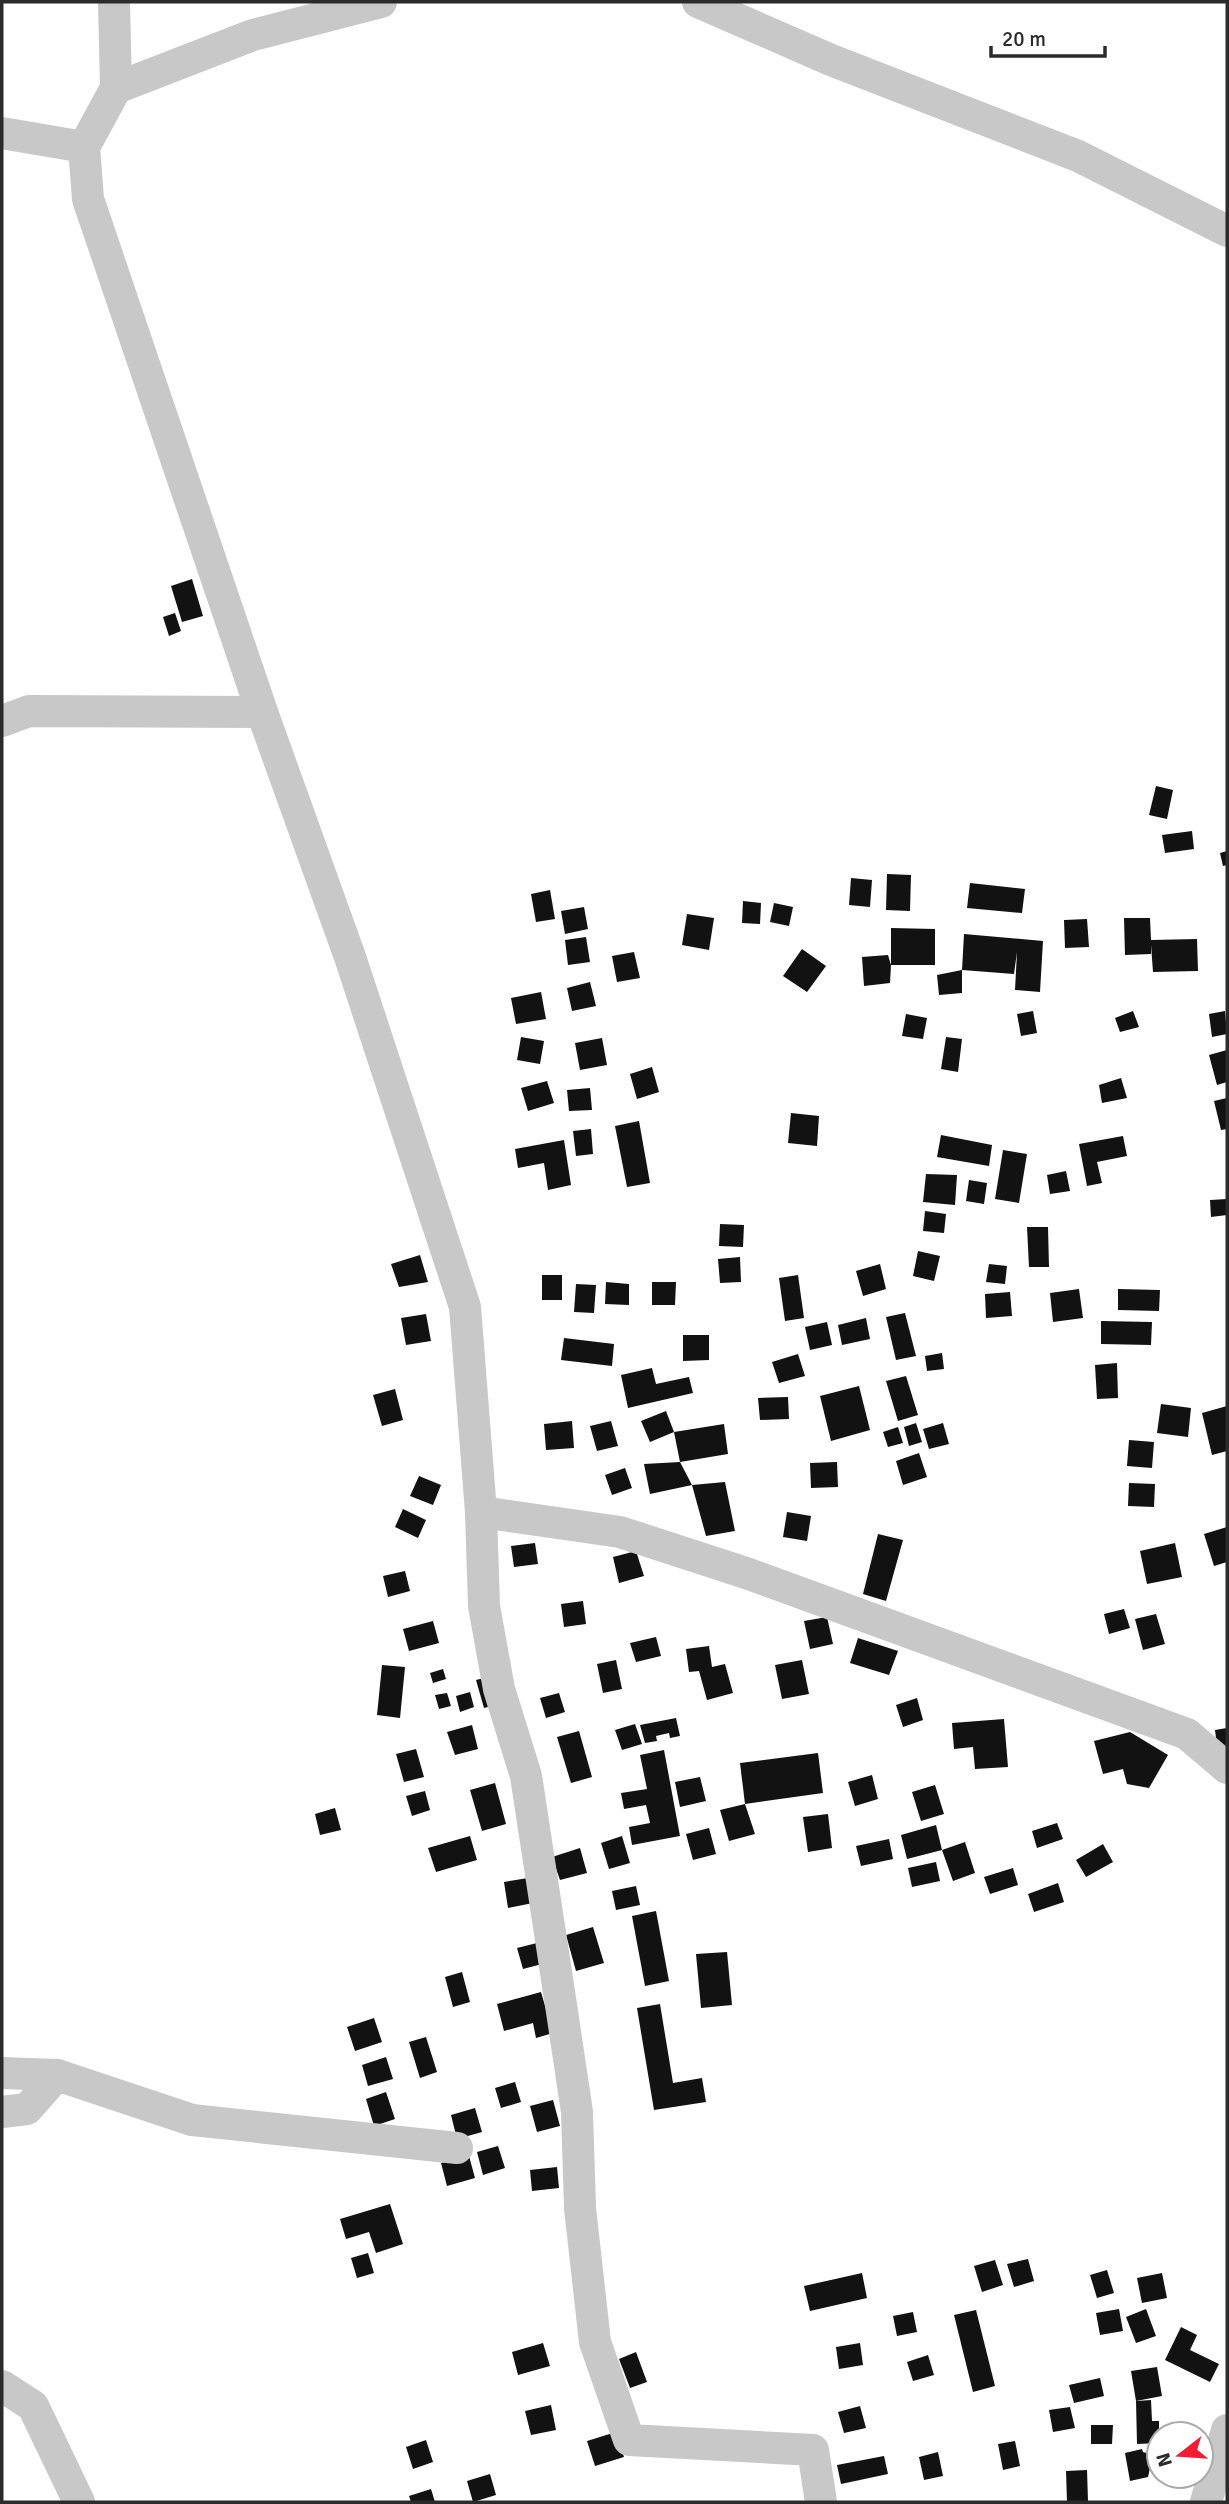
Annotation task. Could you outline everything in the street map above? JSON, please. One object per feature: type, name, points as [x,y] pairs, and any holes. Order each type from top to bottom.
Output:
[{"type":"street","points":[[114,2],[116,88],[83,147],[88,200],[262,712],[350,957],[465,1307],[481,1512],[484,1606],[499,1689],[526,1776],[577,2112],[580,2208],[595,2342],[629,2440],[813,2450],[821,2502]]},
{"type":"street","points":[[116,88],[253,35],[381,2]]},
{"type":"street","points":[[698,2],[831,60],[1078,156],[1227,231]]},
{"type":"street","points":[[2,133],[83,147]]},
{"type":"street","points":[[2,721],[29,711],[262,712]]},
{"type":"street","points":[[481,1512],[620,1532],[746,1573],[1187,1734],[1227,1768]]},
{"type":"street","points":[[2,2073],[57,2075],[191,2120],[457,2148]]},
{"type":"street","points":[[2,2112],[27,2109],[57,2075]]},
{"type":"street","points":[[2,2386],[33,2406],[79,2502]]},
{"type":"street","points":[[1206,2502],[1227,2430]]},
{"type":"building","points":[[192,579],[203,616],[182,622],[171,586]]},
{"type":"building","points":[[175,613],[181,631],[169,636],[163,617]]},
{"type":"building","points":[[1156,786],[1173,790],[1167,819],[1149,815]]},
{"type":"building","points":[[1192,831],[1194,849],[1165,853],[1162,835]]},
{"type":"building","points":[[1227,851],[1227,865],[1223,866],[1220,853]]},
{"type":"building","points":[[887,874],[911,875],[910,911],[886,910]]},
{"type":"building","points":[[851,878],[872,880],[870,907],[849,905]]},
{"type":"building","points":[[970,883],[1025,889],[1022,913],[967,908]]},
{"type":"building","points":[[550,890],[555,919],[536,922],[531,894]]},
{"type":"building","points":[[743,901],[761,903],[760,924],[742,923]]},
{"type":"building","points":[[774,903],[793,907],[789,926],[770,922]]},
{"type":"building","points":[[584,907],[588,929],[565,934],[561,911]]},
{"type":"building","points":[[687,914],[714,918],[709,950],[682,945]]},
{"type":"building","points":[[1124,918],[1150,918],[1151,940],[1197,939],[1198,971],[1153,972],[1151,945],[1151,954],[1125,955]]},
{"type":"building","points":[[1087,919],[1089,947],[1065,948],[1064,920]]},
{"type":"building","points":[[891,928],[935,929],[935,965],[891,965]]},
{"type":"building","points":[[964,934],[1043,941],[1040,992],[1015,990],[1017,952],[1014,974],[962,970]]},
{"type":"building","points":[[586,937],[590,962],[568,965],[565,940]]},
{"type":"building","points":[[802,949],[826,966],[807,992],[783,976]]},
{"type":"building","points":[[634,952],[640,978],[617,982],[612,956]]},
{"type":"building","points":[[888,955],[891,965],[890,983],[864,986],[862,957]]},
{"type":"building","points":[[962,970],[962,993],[939,995],[937,975]]},
{"type":"building","points":[[590,982],[596,1006],[572,1011],[567,988]]},
{"type":"building","points":[[541,992],[546,1019],[516,1024],[511,998]]},
{"type":"building","points":[[1033,1011],[1037,1033],[1021,1036],[1017,1014]]},
{"type":"building","points":[[1133,1011],[1139,1027],[1120,1032],[1115,1018]]},
{"type":"building","points":[[1225,1011],[1227,1034],[1212,1037],[1209,1014]]},
{"type":"building","points":[[906,1014],[927,1018],[923,1039],[902,1036]]},
{"type":"building","points":[[521,1037],[544,1041],[540,1064],[517,1060]]},
{"type":"building","points":[[946,1037],[962,1039],[958,1072],[941,1069]]},
{"type":"building","points":[[602,1038],[607,1065],[580,1070],[575,1043]]},
{"type":"building","points":[[1227,1050],[1227,1082],[1217,1085],[1209,1055]]},
{"type":"building","points":[[652,1067],[659,1092],[637,1099],[630,1074]]},
{"type":"building","points":[[1121,1078],[1127,1098],[1102,1103],[1099,1085]]},
{"type":"building","points":[[547,1081],[554,1103],[528,1111],[521,1088]]},
{"type":"building","points":[[590,1088],[592,1110],[569,1111],[567,1090]]},
{"type":"building","points":[[1227,1098],[1227,1129],[1221,1130],[1214,1101]]},
{"type":"building","points":[[791,1113],[819,1116],[817,1146],[788,1143]]},
{"type":"building","points":[[639,1121],[650,1183],[627,1187],[615,1126]]},
{"type":"building","points":[[591,1129],[593,1154],[576,1156],[573,1131]]},
{"type":"building","points":[[941,1135],[992,1145],[989,1166],[937,1157]]},
{"type":"building","points":[[1123,1136],[1127,1156],[1097,1162],[1102,1183],[1087,1186],[1079,1144]]},
{"type":"building","points":[[564,1140],[571,1185],[548,1190],[544,1163],[518,1168],[515,1149]]},
{"type":"building","points":[[1003,1150],[1027,1154],[1019,1203],[995,1199]]},
{"type":"building","points":[[1066,1171],[1070,1191],[1050,1194],[1047,1175]]},
{"type":"building","points":[[926,1174],[957,1175],[955,1205],[923,1202]]},
{"type":"building","points":[[969,1180],[987,1183],[984,1204],[966,1201]]},
{"type":"building","points":[[1227,1199],[1227,1215],[1211,1217],[1210,1200]]},
{"type":"building","points":[[925,1211],[946,1214],[944,1233],[923,1231]]},
{"type":"building","points":[[720,1224],[744,1225],[743,1247],[719,1246]]},
{"type":"building","points":[[1027,1227],[1048,1227],[1049,1267],[1029,1267]]},
{"type":"building","points":[[918,1251],[940,1256],[934,1281],[913,1276]]},
{"type":"building","points":[[420,1255],[428,1282],[399,1287],[391,1264]]},
{"type":"building","points":[[740,1257],[741,1282],[720,1283],[718,1259]]},
{"type":"building","points":[[880,1264],[886,1289],[863,1296],[856,1271]]},
{"type":"building","points":[[989,1264],[1007,1266],[1005,1284],[986,1282]]},
{"type":"building","points":[[542,1275],[562,1275],[562,1300],[542,1300]]},
{"type":"building","points":[[798,1275],[804,1318],[785,1321],[779,1278]]},
{"type":"building","points":[[606,1282],[629,1284],[629,1305],[605,1304]]},
{"type":"building","points":[[652,1282],[676,1282],[675,1305],[652,1305]]},
{"type":"building","points":[[576,1284],[596,1285],[594,1313],[574,1312]]},
{"type":"building","points":[[1079,1289],[1083,1318],[1053,1322],[1050,1293]]},
{"type":"building","points":[[1118,1289],[1160,1290],[1159,1311],[1118,1310]]},
{"type":"building","points":[[1010,1292],[1012,1316],[986,1318],[985,1294]]},
{"type":"building","points":[[905,1313],[916,1356],[896,1360],[886,1317]]},
{"type":"building","points":[[426,1314],[431,1341],[406,1345],[401,1318]]},
{"type":"building","points":[[866,1318],[870,1339],[842,1345],[838,1325]]},
{"type":"building","points":[[1101,1321],[1152,1322],[1151,1345],[1101,1344]]},
{"type":"building","points":[[827,1322],[832,1345],[810,1350],[805,1327]]},
{"type":"building","points":[[683,1335],[709,1335],[709,1360],[683,1361]]},
{"type":"building","points":[[564,1338],[614,1344],[612,1366],[561,1360]]},
{"type":"building","points":[[942,1353],[944,1369],[927,1371],[925,1356]]},
{"type":"building","points":[[798,1354],[805,1376],[779,1383],[772,1362]]},
{"type":"building","points":[[1117,1363],[1118,1398],[1097,1399],[1095,1365]]},
{"type":"building","points":[[652,1368],[656,1384],[689,1377],[693,1393],[628,1408],[621,1375]]},
{"type":"building","points":[[906,1376],[918,1415],[898,1421],[886,1381]]},
{"type":"building","points":[[859,1386],[870,1430],[831,1441],[820,1396]]},
{"type":"building","points":[[395,1389],[403,1420],[382,1426],[373,1395]]},
{"type":"building","points":[[788,1397],[789,1419],[760,1420],[758,1398]]},
{"type":"building","points":[[1161,1404],[1191,1408],[1188,1437],[1157,1433]]},
{"type":"building","points":[[1227,1406],[1227,1451],[1212,1455],[1202,1413]]},
{"type":"building","points":[[666,1411],[674,1432],[650,1442],[641,1421]]},
{"type":"building","points":[[572,1421],[574,1448],[546,1450],[544,1424]]},
{"type":"building","points":[[611,1421],[618,1446],[597,1451],[590,1426]]},
{"type":"building","points":[[916,1423],[922,1442],[909,1446],[904,1427]]},
{"type":"building","points":[[943,1423],[949,1444],[929,1449],[923,1429]]},
{"type":"building","points":[[724,1424],[728,1454],[680,1462],[674,1432]]},
{"type":"building","points":[[898,1427],[903,1443],[888,1447],[883,1432]]},
{"type":"building","points":[[1129,1440],[1154,1442],[1152,1468],[1127,1466]]},
{"type":"building","points":[[919,1453],[927,1477],[903,1485],[896,1461]]},
{"type":"building","points":[[680,1462],[692,1485],[650,1494],[644,1464]]},
{"type":"building","points":[[837,1462],[838,1487],[811,1488],[810,1463]]},
{"type":"building","points":[[625,1468],[632,1488],[612,1495],[605,1475]]},
{"type":"building","points":[[419,1476],[441,1485],[433,1505],[410,1496]]},
{"type":"building","points":[[725,1482],[735,1531],[706,1536],[692,1485]]},
{"type":"building","points":[[1129,1483],[1155,1484],[1154,1507],[1128,1506]]},
{"type":"building","points":[[403,1509],[426,1520],[418,1538],[395,1527]]},
{"type":"building","points":[[787,1512],[811,1516],[807,1541],[783,1537]]},
{"type":"building","points":[[1227,1527],[1227,1562],[1214,1566],[1204,1534]]},
{"type":"building","points":[[878,1534],[903,1540],[886,1601],[863,1594]]},
{"type":"building","points":[[535,1543],[538,1564],[514,1567],[511,1546]]},
{"type":"building","points":[[1175,1543],[1182,1577],[1147,1584],[1140,1551]]},
{"type":"building","points":[[636,1551],[644,1576],[619,1583],[613,1557]]},
{"type":"building","points":[[405,1571],[410,1591],[388,1597],[383,1576]]},
{"type":"building","points":[[583,1601],[586,1624],[564,1627],[561,1604]]},
{"type":"building","points":[[1124,1609],[1130,1628],[1109,1634],[1104,1614]]},
{"type":"building","points":[[1156,1614],[1165,1644],[1143,1650],[1135,1619]]},
{"type":"building","points":[[827,1617],[833,1644],[810,1649],[804,1621]]},
{"type":"building","points":[[433,1621],[439,1643],[409,1651],[403,1629]]},
{"type":"building","points":[[656,1637],[661,1656],[636,1662],[630,1643]]},
{"type":"building","points":[[858,1638],[898,1651],[889,1675],[850,1663]]},
{"type":"building","points":[[709,1646],[712,1667],[725,1664],[733,1693],[707,1700],[699,1671],[689,1672],[686,1649]]},
{"type":"building","points":[[616,1660],[622,1689],[603,1693],[597,1664]]},
{"type":"building","points":[[802,1660],[809,1694],[782,1699],[775,1665]]},
{"type":"building","points":[[382,1665],[405,1667],[400,1718],[377,1715]]},
{"type":"building","points":[[443,1669],[446,1679],[433,1683],[430,1673]]},
{"type":"building","points":[[492,1676],[500,1704],[484,1708],[476,1680]]},
{"type":"building","points":[[470,1692],[474,1707],[460,1712],[456,1696]]},
{"type":"building","points":[[447,1693],[451,1706],[439,1709],[435,1695]]},
{"type":"building","points":[[559,1693],[565,1712],[546,1718],[540,1698]]},
{"type":"building","points":[[917,1698],[923,1720],[903,1727],[896,1705]]},
{"type":"building","points":[[676,1718],[680,1736],[670,1738],[669,1733],[656,1736],[657,1741],[645,1743],[640,1725]]},
{"type":"building","points":[[1004,1719],[1008,1767],[975,1769],[973,1747],[954,1749],[952,1723]]},
{"type":"building","points":[[635,1724],[642,1744],[622,1750],[615,1730]]},
{"type":"building","points":[[472,1725],[478,1749],[455,1755],[447,1732]]},
{"type":"building","points":[[1227,1728],[1227,1754],[1218,1755],[1215,1730]]},
{"type":"building","points":[[579,1731],[592,1777],[571,1783],[557,1737]]},
{"type":"building","points":[[1130,1732],[1168,1755],[1149,1788],[1127,1784],[1123,1769],[1103,1774],[1094,1741]]},
{"type":"building","points":[[416,1749],[424,1777],[404,1782],[396,1754]]},
{"type":"building","points":[[664,1750],[680,1836],[632,1845],[629,1827],[650,1823],[646,1805],[624,1809],[621,1793],[647,1789],[640,1755]]},
{"type":"building","points":[[818,1753],[823,1793],[745,1804],[740,1763]]},
{"type":"building","points":[[872,1775],[878,1799],[855,1806],[848,1782]]},
{"type":"building","points":[[700,1777],[706,1801],[680,1807],[675,1782]]},
{"type":"building","points":[[495,1783],[506,1824],[482,1831],[470,1790]]},
{"type":"building","points":[[935,1785],[944,1814],[921,1821],[912,1792]]},
{"type":"building","points":[[425,1791],[430,1810],[412,1816],[406,1796]]},
{"type":"building","points":[[745,1804],[755,1834],[729,1841],[720,1810]]},
{"type":"building","points":[[335,1808],[341,1830],[320,1835],[315,1814]]},
{"type":"building","points":[[828,1814],[832,1848],[808,1852],[803,1817]]},
{"type":"building","points":[[1057,1823],[1063,1839],[1037,1848],[1032,1831]]},
{"type":"building","points":[[936,1825],[942,1850],[907,1859],[901,1835]]},
{"type":"building","points":[[709,1828],[716,1854],[693,1860],[686,1834]]},
{"type":"building","points":[[470,1836],[477,1860],[436,1872],[428,1848]]},
{"type":"building","points":[[622,1836],[630,1863],[609,1869],[601,1843]]},
{"type":"building","points":[[889,1839],[893,1859],[861,1866],[856,1846]]},
{"type":"building","points":[[965,1842],[975,1873],[953,1881],[942,1850]]},
{"type":"building","points":[[1103,1844],[1113,1862],[1086,1877],[1076,1860]]},
{"type":"building","points":[[580,1848],[587,1873],[560,1880],[552,1857]]},
{"type":"building","points":[[936,1862],[940,1881],[912,1887],[908,1868]]},
{"type":"building","points":[[1013,1868],[1018,1885],[990,1894],[984,1877]]},
{"type":"building","points":[[528,1878],[533,1903],[508,1908],[504,1882]]},
{"type":"building","points":[[1058,1883],[1064,1902],[1034,1912],[1028,1894]]},
{"type":"building","points":[[636,1886],[640,1905],[616,1910],[612,1891]]},
{"type":"building","points":[[656,1911],[669,1981],[645,1986],[632,1916]]},
{"type":"building","points":[[593,1927],[604,1963],[576,1971],[566,1935]]},
{"type":"building","points":[[537,1943],[542,1964],[523,1969],[517,1948]]},
{"type":"building","points":[[727,1952],[732,2005],[701,2008],[696,1954]]},
{"type":"building","points":[[462,1972],[470,2002],[453,2007],[445,1977]]},
{"type":"building","points":[[541,1992],[553,2033],[536,2038],[533,2023],[504,2031],[497,2004]]},
{"type":"building","points":[[660,2004],[673,2083],[702,2078],[706,2102],[654,2110],[637,2008]]},
{"type":"building","points":[[374,2018],[382,2042],[355,2051],[347,2027]]},
{"type":"building","points":[[426,2037],[437,2072],[420,2078],[409,2042]]},
{"type":"building","points":[[386,2057],[393,2079],[368,2086],[362,2065]]},
{"type":"building","points":[[515,2082],[521,2102],[501,2108],[495,2088]]},
{"type":"building","points":[[386,2092],[395,2119],[374,2126],[366,2099]]},
{"type":"building","points":[[553,2100],[560,2126],[537,2132],[530,2106]]},
{"type":"building","points":[[475,2108],[482,2132],[457,2139],[451,2115]]},
{"type":"building","points":[[498,2146],[505,2168],[483,2175],[477,2152]]},
{"type":"building","points":[[469,2156],[475,2178],[447,2186],[441,2163]]},
{"type":"building","points":[[557,2167],[559,2188],[532,2191],[530,2170]]},
{"type":"building","points":[[390,2204],[403,2244],[376,2253],[369,2232],[346,2239],[340,2219]]},
{"type":"building","points":[[368,2253],[374,2273],[357,2278],[351,2258]]},
{"type":"building","points":[[1028,2259],[1034,2281],[1014,2287],[1007,2264]]},
{"type":"building","points":[[995,2260],[1003,2285],[982,2292],[974,2266]]},
{"type":"building","points":[[1107,2270],[1114,2293],[1097,2298],[1090,2275]]},
{"type":"building","points":[[862,2273],[867,2298],[810,2311],[804,2286]]},
{"type":"building","points":[[1162,2273],[1167,2298],[1142,2303],[1137,2278]]},
{"type":"building","points":[[1119,2309],[1123,2331],[1100,2335],[1096,2313]]},
{"type":"building","points":[[1146,2309],[1156,2336],[1136,2343],[1126,2317]]},
{"type":"building","points":[[976,2310],[995,2386],[973,2392],[954,2315]]},
{"type":"building","points":[[913,2312],[917,2332],[897,2336],[893,2316]]},
{"type":"building","points":[[1181,2327],[1197,2335],[1190,2350],[1219,2364],[1210,2382],[1165,2360]]},
{"type":"building","points":[[543,2343],[550,2366],[518,2375],[512,2352]]},
{"type":"building","points":[[860,2343],[863,2365],[839,2369],[836,2347]]},
{"type":"building","points":[[636,2352],[647,2382],[630,2388],[619,2359]]},
{"type":"building","points":[[928,2355],[934,2375],[913,2381],[907,2362]]},
{"type":"building","points":[[1157,2367],[1162,2396],[1136,2401],[1131,2371]]},
{"type":"building","points":[[1100,2378],[1104,2396],[1074,2403],[1069,2385]]},
{"type":"building","points":[[1151,2400],[1152,2420],[1145,2420],[1145,2444],[1137,2444],[1136,2401]]},
{"type":"building","points":[[551,2405],[556,2430],[531,2435],[525,2411]]},
{"type":"building","points":[[860,2406],[866,2428],[844,2433],[838,2412]]},
{"type":"building","points":[[1070,2407],[1075,2428],[1053,2432],[1049,2410]]},
{"type":"building","points":[[1091,2425],[1113,2425],[1112,2444],[1091,2444]]},
{"type":"building","points":[[616,2432],[624,2457],[595,2466],[587,2441]]},
{"type":"building","points":[[426,2440],[433,2462],[413,2469],[406,2447]]},
{"type":"building","points":[[1015,2441],[1020,2466],[1003,2470],[998,2444]]},
{"type":"building","points":[[1142,2449],[1145,2453],[1145,2478],[1130,2481],[1125,2453]]},
{"type":"building","points":[[938,2452],[943,2476],[924,2480],[919,2457]]},
{"type":"building","points":[[884,2456],[888,2474],[841,2484],[837,2465]]},
{"type":"building","points":[[1087,2470],[1088,2502],[1067,2502],[1066,2471]]},
{"type":"building","points":[[490,2474],[496,2495],[473,2502],[467,2481]]},
{"type":"building","points":[[431,2489],[435,2502],[411,2502],[409,2496]]}]
